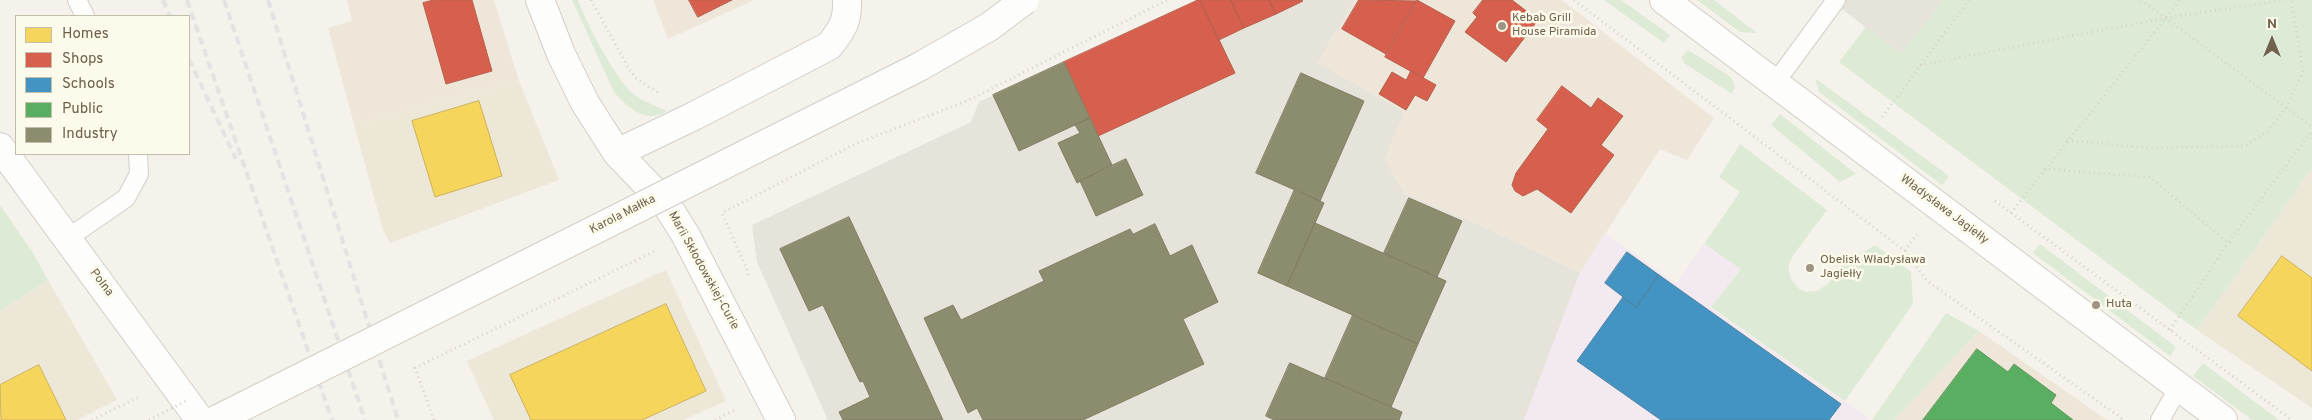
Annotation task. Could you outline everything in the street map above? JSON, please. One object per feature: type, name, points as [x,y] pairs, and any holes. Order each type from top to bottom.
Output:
[{"type":"street","name":"Marii Skłodowskiej-Curie","points":[[540,0],[585,103],[617,152],[666,204],[686,234],[781,420]]},
{"type":"street","points":[[617,152],[694,116],[829,46],[840,32],[848,17],[847,0]]},
{"type":"street","name":"Karola Małłka","points":[[216,420],[919,67],[989,27],[1025,0]]},
{"type":"street","name":"Władysława Jagiełły","points":[[1664,0],[2223,420]]},
{"type":"street","name":"Polna","points":[[0,147],[173,380],[200,420]]},
{"type":"lane","points":[[77,0],[84,15]]},
{"type":"lane","points":[[1775,83],[1836,0]]},
{"type":"lane","points":[[68,238],[126,198],[139,174],[138,155]]},
{"type":"lane","points":[[2160,420],[2179,387]]},
{"type":"path","points":[[591,0],[636,78],[694,116]]},
{"type":"path","points":[[722,213],[855,144],[967,101],[1167,0]]},
{"type":"path","points":[[1574,0],[1905,251],[1927,281],[2124,420]]},
{"type":"path","points":[[1882,117],[1969,0]]},
{"type":"path","points":[[2141,0],[2312,127]]},
{"type":"path","points":[[2011,212],[2180,0]]},
{"type":"path","points":[[1920,65],[2165,18],[2284,0]]},
{"type":"path","points":[[2067,140],[2146,148],[2245,146],[2268,131],[2286,108],[2303,71],[2291,0]]},
{"type":"path","points":[[1874,112],[1889,122]]},
{"type":"path","points":[[2170,330],[2228,243],[2312,132]]},
{"type":"path","points":[[2044,169],[2150,177],[2228,243]]},
{"type":"path","points":[[1987,195],[2292,420]]},
{"type":"path","points":[[434,420],[415,368],[660,248]]},
{"type":"path","points":[[92,420],[173,380]]},
{"type":"shaded area","points":[[347,0],[494,0],[519,81],[354,124],[328,28],[352,21]]},
{"type":"shaded area","points":[[653,0],[754,0],[668,39]]},
{"type":"shaded area","points":[[1200,0],[1219,40],[1304,0],[1355,0],[1317,63],[1404,112],[1384,159],[1404,193],[1480,225],[1580,273],[1524,420],[828,420],[757,262],[752,225],[971,122],[979,102]]},
{"type":"shaded area","points":[[1355,0],[1562,0],[1714,118],[1687,160],[1660,149],[1580,273],[1480,225],[1404,193],[1317,63]]},
{"type":"shaded area","points":[[1830,0],[1944,0],[1901,54]]},
{"type":"shaded area","points":[[519,81],[559,180],[390,243],[383,230],[354,124]]},
{"type":"shaded area","points":[[2312,168],[2312,408],[2197,330]]},
{"type":"shaded area","points":[[1605,233],[1676,283],[1704,244],[1741,268],[1711,308],[1871,420],[1524,420],[1580,273]]},
{"type":"shaded area","points":[[666,270],[726,401],[683,420],[494,420],[467,361]]},
{"type":"shaded area","points":[[48,280],[117,400],[77,420],[0,420],[0,311]]},
{"type":"shaded area","points":[[1979,331],[2107,420],[1894,420]]},
{"type":"green space","points":[[572,0],[578,0],[611,66],[628,89],[636,96],[667,111],[660,115],[645,115],[631,108],[614,92]]},
{"type":"green space","points":[[1604,0],[1621,0],[1670,35],[1664,43]]},
{"type":"green space","points":[[1697,0],[1714,0],[1757,33],[1740,32]]},
{"type":"green space","points":[[1944,0],[2312,0],[2312,168],[2197,330],[1839,62],[1866,27],[1901,54]]},
{"type":"green space","points":[[1688,50],[1731,77],[1735,86],[1732,94],[1684,63],[1682,57]]},
{"type":"green space","points":[[1815,78],[1949,176],[1942,185],[1819,92]]},
{"type":"green space","points":[[1780,114],[1856,174],[1840,182],[1771,125]]},
{"type":"green space","points":[[1740,144],[1827,210],[1794,254],[1788,266],[1791,279],[1799,289],[1806,292],[1817,291],[1828,284],[1841,266],[1875,245],[1911,272],[1913,304],[1845,401],[1711,307],[1741,269],[1704,244],[1740,192],[1719,177]]},
{"type":"green space","points":[[0,205],[33,253],[48,280],[0,311]]},
{"type":"green space","points":[[2040,244],[2176,347],[2170,356],[2033,253]]},
{"type":"green space","points":[[1946,313],[1979,331],[1894,420],[1872,420]]},
{"type":"green space","points":[[2203,363],[2279,420],[2252,420],[2193,376]]},
{"type":"building: Homes","points":[[479,101],[502,176],[435,197],[412,121]]},
{"type":"building: Homes","points":[[2282,256],[2312,278],[2312,371],[2238,316]]},
{"type":"building: Homes","points":[[666,304],[706,391],[642,420],[531,420],[510,375]]},
{"type":"building: Homes","points":[[39,365],[66,420],[1,420],[0,385]]},
{"type":"building: Shops","points":[[434,0],[472,0],[492,71],[446,84],[423,3]]},
{"type":"building: Shops","points":[[689,0],[732,0],[698,17]]},
{"type":"building: Shops","points":[[1200,0],[1235,73],[1098,136],[1064,62]]},
{"type":"building: Shops","points":[[1200,0],[1231,0],[1244,28],[1219,40]]},
{"type":"building: Shops","points":[[1231,0],[1269,0],[1276,14],[1244,28]]},
{"type":"building: Shops","points":[[1269,0],[1302,0],[1303,1],[1276,14]]},
{"type":"building: Shops","points":[[1359,0],[1416,1],[1386,54],[1342,29]]},
{"type":"building: Shops","points":[[1417,0],[1455,21],[1423,78],[1385,57]]},
{"type":"building: Shops","name":"Kebab Grill House Piramida","points":[[1483,0],[1512,0],[1538,20],[1506,62],[1465,32],[1477,17],[1473,13]]},
{"type":"building: Shops","points":[[1411,71],[1436,85],[1427,101],[1415,95],[1406,110],[1379,94],[1392,72],[1406,80]]},
{"type":"building: Shops","points":[[1562,86],[1591,108],[1598,98],[1623,116],[1601,145],[1614,155],[1571,213],[1537,189],[1523,196],[1515,191],[1512,185],[1516,173],[1548,129],[1537,120]]},
{"type":"building: Schools","points":[[1627,252],[1659,275],[1636,307],[1605,283]]},
{"type":"building: Schools","points":[[1659,275],[1841,404],[1829,420],[1661,420],[1577,361],[1623,297],[1636,307]]},
{"type":"building: Public","points":[[1977,349],[2008,372],[2014,364],[2056,395],[2051,403],[2073,420],[1923,420]]},
{"type":"building: Industry","points":[[1064,62],[1090,118],[1019,151],[993,95]]},
{"type":"building: Industry","points":[[1301,73],[1364,101],[1320,201],[1256,173]]},
{"type":"building: Industry","points":[[1090,118],[1112,165],[1077,183],[1058,143],[1080,133],[1075,125]]},
{"type":"building: Industry","points":[[1126,159],[1143,195],[1096,216],[1080,181]]},
{"type":"building: Industry","points":[[1295,189],[1324,203],[1287,286],[1258,273]]},
{"type":"building: Industry","points":[[1409,198],[1462,221],[1437,277],[1384,253]]},
{"type":"building: Industry","points":[[849,217],[943,420],[843,420],[839,412],[870,397],[863,381],[860,382],[823,305],[809,311],[780,249]]},
{"type":"building: Industry","points":[[1315,223],[1446,281],[1418,344],[1287,286]]},
{"type":"building: Industry","points":[[1155,224],[1170,256],[1192,245],[1218,302],[1183,319],[1204,364],[1083,420],[983,420],[977,408],[968,413],[924,318],[953,305],[961,320],[1044,281],[1039,271],[1130,229],[1133,234]]},
{"type":"building: Industry","points":[[1353,315],[1418,344],[1391,407],[1325,378]]},
{"type":"building: Industry","points":[[1290,363],[1402,412],[1399,420],[1274,420],[1266,416]]},
{"type":"railway","points":[[163,0],[170,15]]},
{"type":"railway","points":[[187,0],[332,420]]},
{"type":"railway","points":[[224,0],[365,420]]},
{"type":"railway","points":[[268,0],[398,420]]},
{"type":"railway","points":[[190,61],[236,159]]},
{"type":"place","name":"Kebab Grill House Piramida","points":[[1502,26]]},
{"type":"place","name":"Obelisk Władysława Jagiełły","points":[[1810,268]]},
{"type":"place","name":"Huta","points":[[2096,305]]}]
